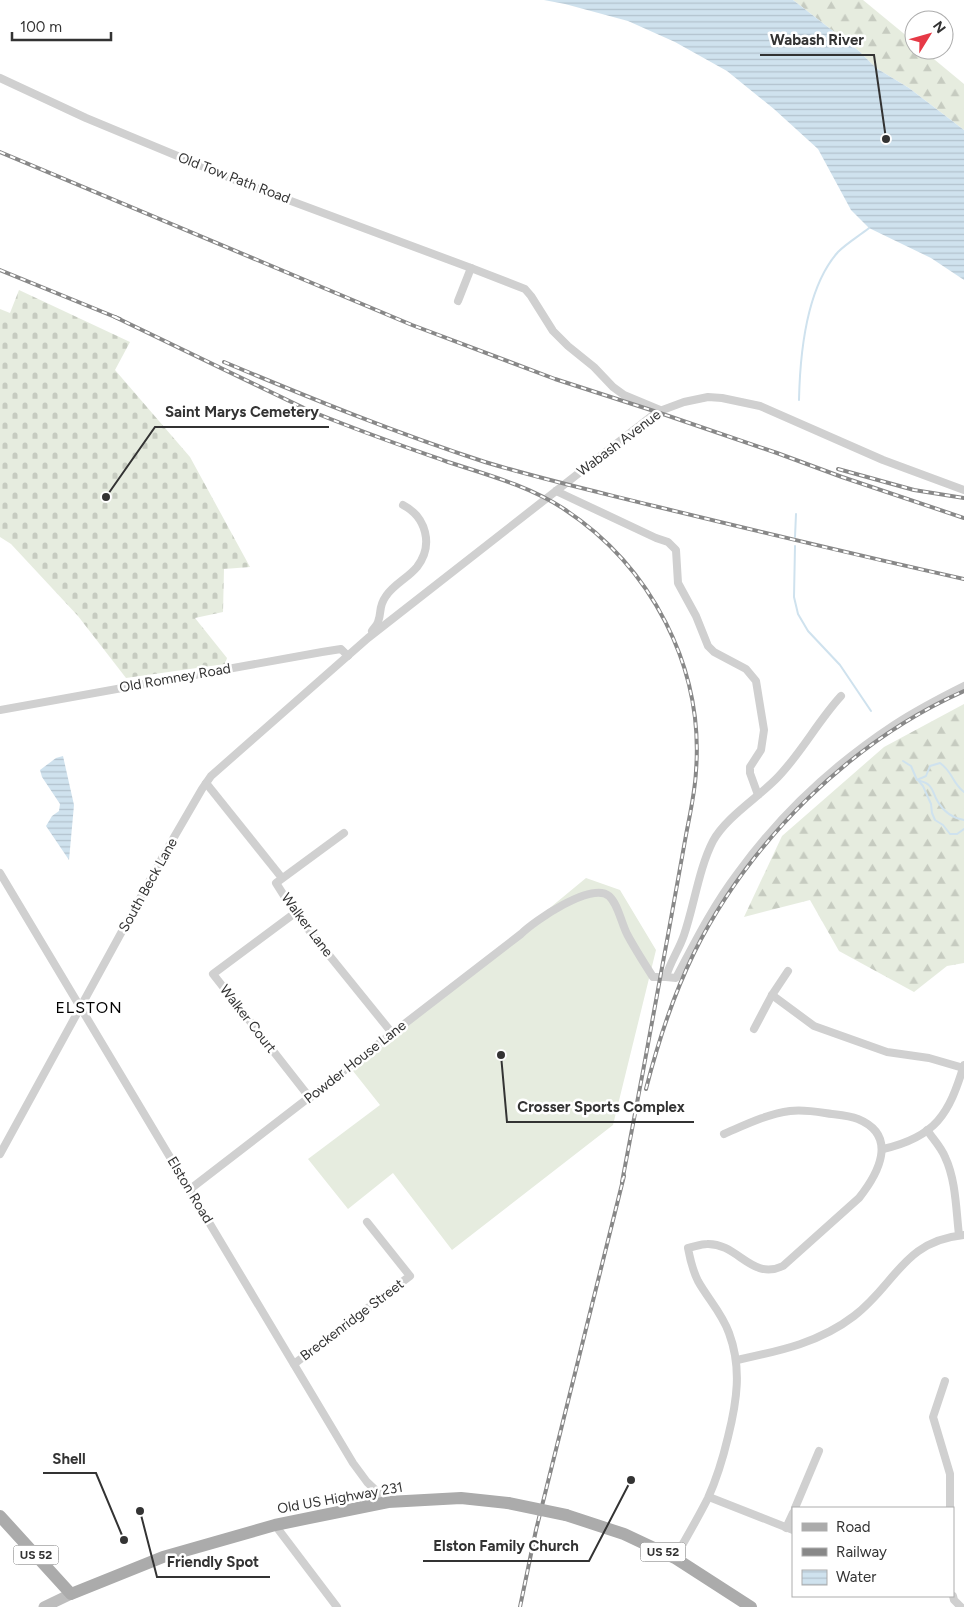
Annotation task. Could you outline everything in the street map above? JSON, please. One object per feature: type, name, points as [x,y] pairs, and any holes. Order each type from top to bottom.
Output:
[{"type":"main road","name":"Old US Highway 231","points":[[71,1594],[163,1557],[275,1525],[388,1502],[462,1498],[566,1515],[624,1534],[675,1558],[751,1607]]},
{"type":"main road","name":"US 52","points":[[0,1516],[71,1594]]},
{"type":"street","name":"Old Tow Path Road","points":[[0,78],[86,118],[246,184],[471,268],[529,292],[553,331],[594,367],[613,387],[624,395],[660,410]]},
{"type":"street","points":[[458,301],[471,268]]},
{"type":"street","name":"Wabash Avenue","points":[[348,656],[368,638],[660,410],[684,402],[708,397],[763,406],[883,460],[964,490]]},
{"type":"street","points":[[556,491],[673,546],[677,556],[678,583],[696,616],[708,646],[714,652],[746,669],[756,681],[764,738],[761,750],[753,762],[750,773],[758,795]]},
{"type":"street","points":[[368,638],[378,621],[380,606],[386,595],[417,567],[424,552],[426,538],[424,526],[410,508],[402,504]]},
{"type":"street","name":"Old Romney Road","points":[[0,710],[341,649],[348,656]]},
{"type":"street","name":"South Beck Lane","points":[[0,1154],[166,851],[206,782],[348,656]]},
{"type":"street","points":[[842,696],[822,719],[787,766],[726,825],[713,841],[705,862],[684,936],[666,977],[676,978],[708,918],[736,875],[780,822],[808,793],[856,752],[882,733],[929,704],[964,686]]},
{"type":"street","points":[[206,782],[282,878]]},
{"type":"street","name":"Walker Lane","points":[[344,833],[276,883],[295,913],[392,1033]]},
{"type":"street","name":"Elston Road","points":[[0,873],[353,1463],[367,1482],[388,1502]]},
{"type":"street","name":"Powder House Lane","points":[[189,1190],[310,1098],[521,934],[530,925],[558,907],[594,893],[606,894],[611,898],[631,942],[653,977],[666,977]]},
{"type":"street","name":"Walker Court","points":[[295,913],[213,974],[310,1098]]},
{"type":"street","points":[[754,1029],[772,995],[788,971]]},
{"type":"street","points":[[772,995],[814,1026],[886,1052],[929,1058],[964,1066],[959,1084],[947,1110],[927,1130],[913,1139],[883,1148]]},
{"type":"street","points":[[675,1558],[708,1497],[722,1460],[736,1407],[738,1390],[737,1360],[727,1326],[719,1310],[698,1280],[688,1248],[713,1244],[728,1249],[760,1269],[768,1271],[783,1266],[859,1198],[878,1167],[883,1148],[878,1136],[863,1122],[850,1117],[810,1111],[780,1112],[724,1134]]},
{"type":"street","points":[[737,1360],[790,1348],[828,1333],[854,1316],[867,1304],[914,1253],[937,1241],[962,1235],[948,1163],[941,1149],[927,1130]]},
{"type":"street","name":"Breckenridge Street","points":[[294,1364],[410,1276],[367,1222]]},
{"type":"street","points":[[945,1381],[933,1417],[950,1474],[950,1507]]},
{"type":"street","points":[[795,1507],[819,1451]]},
{"type":"street","points":[[708,1497],[790,1529]]},
{"type":"street","points":[[275,1525],[337,1607]]},
{"type":"street","name":"Old US Highway 231","points":[[44,1607],[71,1594]]},
{"type":"street","points":[[953,1597],[961,1607]]},
{"type":"green space","points":[[793,0],[863,0],[904,34],[904,60],[935,60],[964,84],[964,130],[909,88],[876,68],[859,51]]},
{"type":"green space","points":[[19,290],[130,342],[115,370],[190,457],[250,567],[224,569],[223,612],[195,618],[227,658],[225,664],[126,678],[78,616],[11,544],[0,537],[0,309],[10,313]]},
{"type":"green space","points":[[964,704],[964,963],[947,966],[914,992],[839,951],[810,900],[744,917],[782,836],[884,747]]},
{"type":"green space","points":[[586,878],[620,890],[656,950],[613,1125],[452,1250],[393,1173],[348,1209],[308,1159],[380,1105],[353,1071]]},
{"type":"water","points":[[544,0],[793,0],[859,51],[876,68],[909,88],[964,130],[964,280],[931,258],[869,228],[851,210],[818,149],[774,109],[727,71],[675,42],[628,21]]},
{"type":"water","points":[[63,756],[74,805],[69,860],[46,826],[52,816],[59,811],[60,804],[42,777],[40,770],[56,758]]},
{"type":"waterway","points":[[799,400],[803,342],[812,302],[819,284],[827,267],[838,252],[869,228]]},
{"type":"waterway","points":[[795,537],[796,514]]},
{"type":"waterway","points":[[795,546],[794,597],[798,614],[808,631],[840,665],[871,711]]},
{"type":"waterway","points":[[903,761],[911,766],[917,780],[926,776],[930,766],[940,763],[948,770],[957,785],[964,792]]},
{"type":"waterway","points":[[918,780],[923,786],[931,804],[935,820],[943,825],[950,834],[957,834],[964,829]]},
{"type":"waterway","points":[[920,781],[928,784],[946,812],[964,820]]},
{"type":"railway","points":[[0,152],[412,325],[555,379],[657,412],[964,518]]},
{"type":"railway","points":[[0,270],[120,319]]},
{"type":"railway","points":[[115,317],[306,409],[394,443],[508,482],[551,501],[595,532],[622,559],[646,590],[666,622],[681,657],[691,694],[696,732],[696,771],[691,811],[622,1182]]},
{"type":"railway","points":[[224,362],[386,427],[485,462],[570,485],[964,579]]},
{"type":"railway","points":[[838,469],[914,490],[964,498]]},
{"type":"railway","points":[[646,1089],[667,1019],[686,969],[717,912],[744,872],[807,799],[843,767],[882,737],[922,712],[964,691]]},
{"type":"railway","points":[[520,1607],[536,1530],[624,1176]]},
{"type":"place","name":"Wabash River","points":[[886,139]]},
{"type":"place","name":"Saint Marys Cemetery","points":[[106,497]]},
{"type":"place","name":"Crosser Sports Complex","points":[[501,1055]]},
{"type":"place","name":"Elston Family Church","points":[[631,1480]]},
{"type":"place","name":"Friendly Spot","points":[[140,1511]]},
{"type":"place","name":"Shell","points":[[124,1540]]},
{"type":"district","name":"ELSTON","points":[[89,1007]]}]
